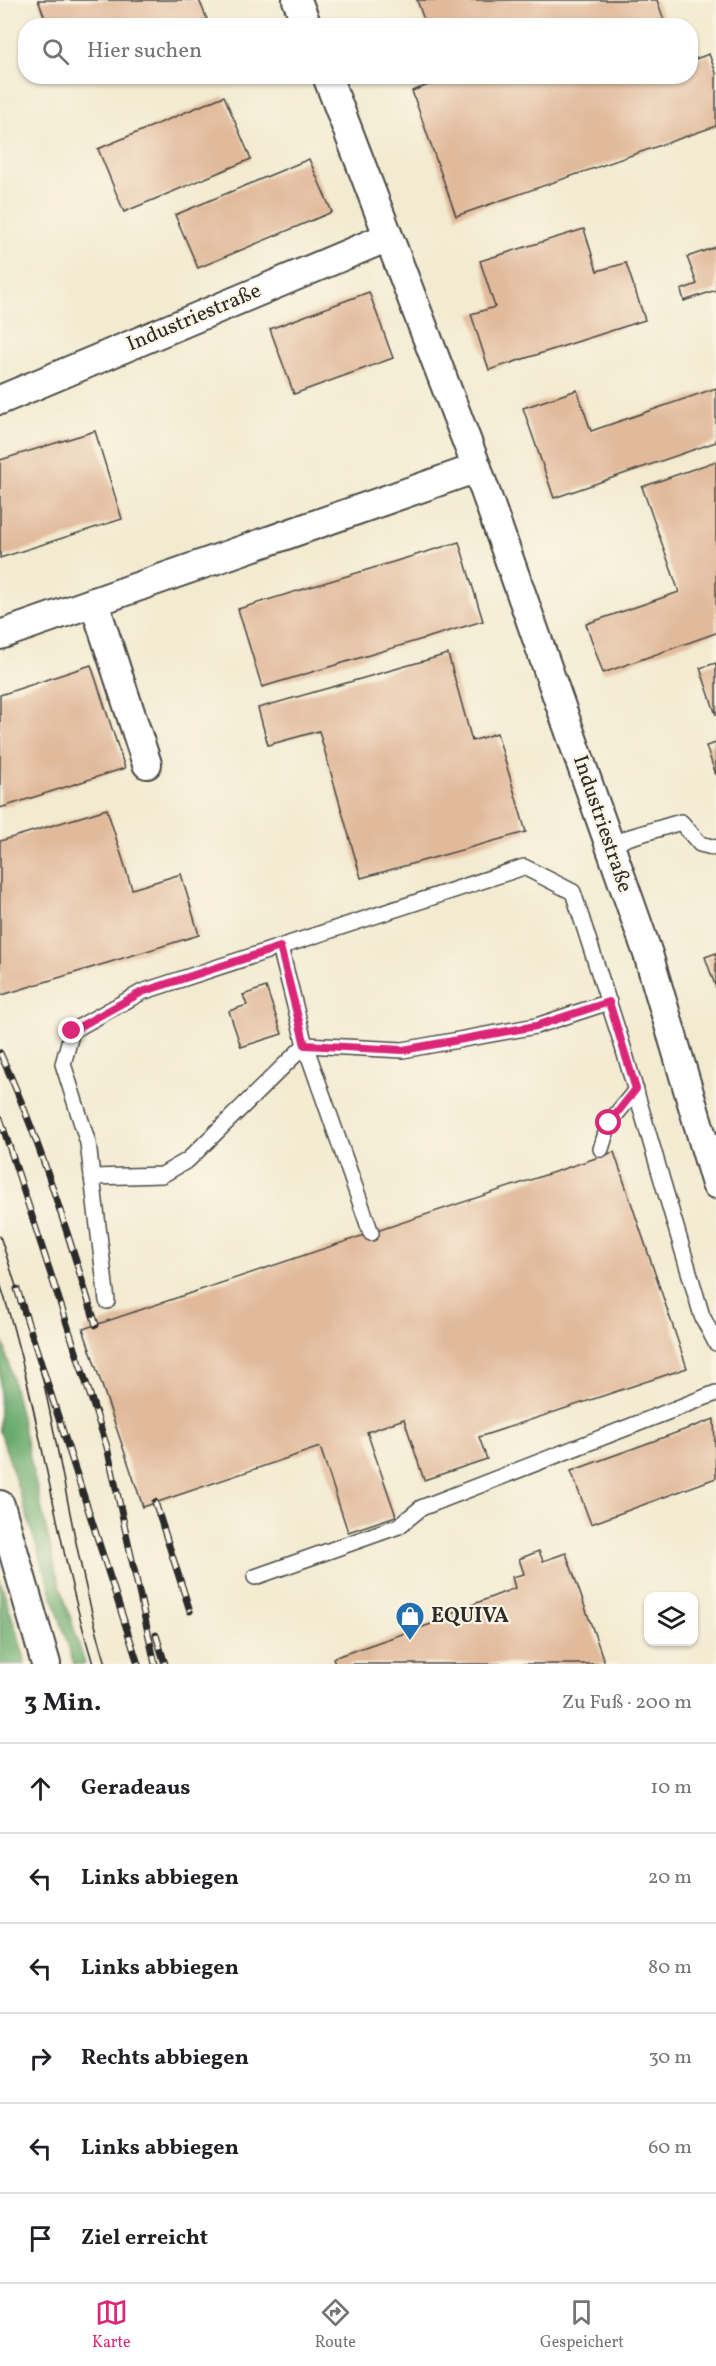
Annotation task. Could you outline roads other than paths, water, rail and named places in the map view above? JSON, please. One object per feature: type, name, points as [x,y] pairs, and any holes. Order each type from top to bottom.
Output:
[{"type":"street","points":[[297,0],[305,18]]},
{"type":"street","name":"Industriestraße","points":[[330,84],[477,468],[648,954],[716,1184]]},
{"type":"street","name":"Industriestraße","points":[[0,400],[388,237]]},
{"type":"street","points":[[0,635],[477,468]]},
{"type":"street","points":[[94,602],[147,764]]},
{"type":"street","points":[[0,1505],[46,1664]]},
{"type":"lane","points":[[609,847],[627,838],[681,822],[700,844],[716,848]]},
{"type":"lane","points":[[107,1301],[88,1143],[63,1064],[72,1031],[142,992],[524,867],[573,892],[636,1089],[702,1316],[716,1343]]},
{"type":"lane","points":[[280,947],[305,1045],[371,1233]]},
{"type":"lane","points":[[92,1177],[162,1175],[188,1161],[305,1045],[403,1050],[536,1026],[609,1002]]},
{"type":"lane","points":[[601,1149],[609,1123],[636,1089]]},
{"type":"lane","points":[[255,1577],[399,1526],[421,1508],[716,1393]]},
{"type":"tram line","points":[[0,1236],[40,1370],[80,1562],[106,1664]]},
{"type":"tram line","points":[[0,1283],[26,1378],[68,1569],[93,1664]]},
{"type":"railway","points":[[0,1053],[41,1153],[96,1325]]},
{"type":"railway","points":[[0,1118],[107,1447],[155,1664]]},
{"type":"railway","points":[[17,1289],[138,1664]]},
{"type":"railway","points":[[155,1502],[190,1611]]},
{"type":"railway","points":[[156,1635],[165,1664]]},
{"type":"place","name":"EQUIVA","points":[[410,1642]]}]
